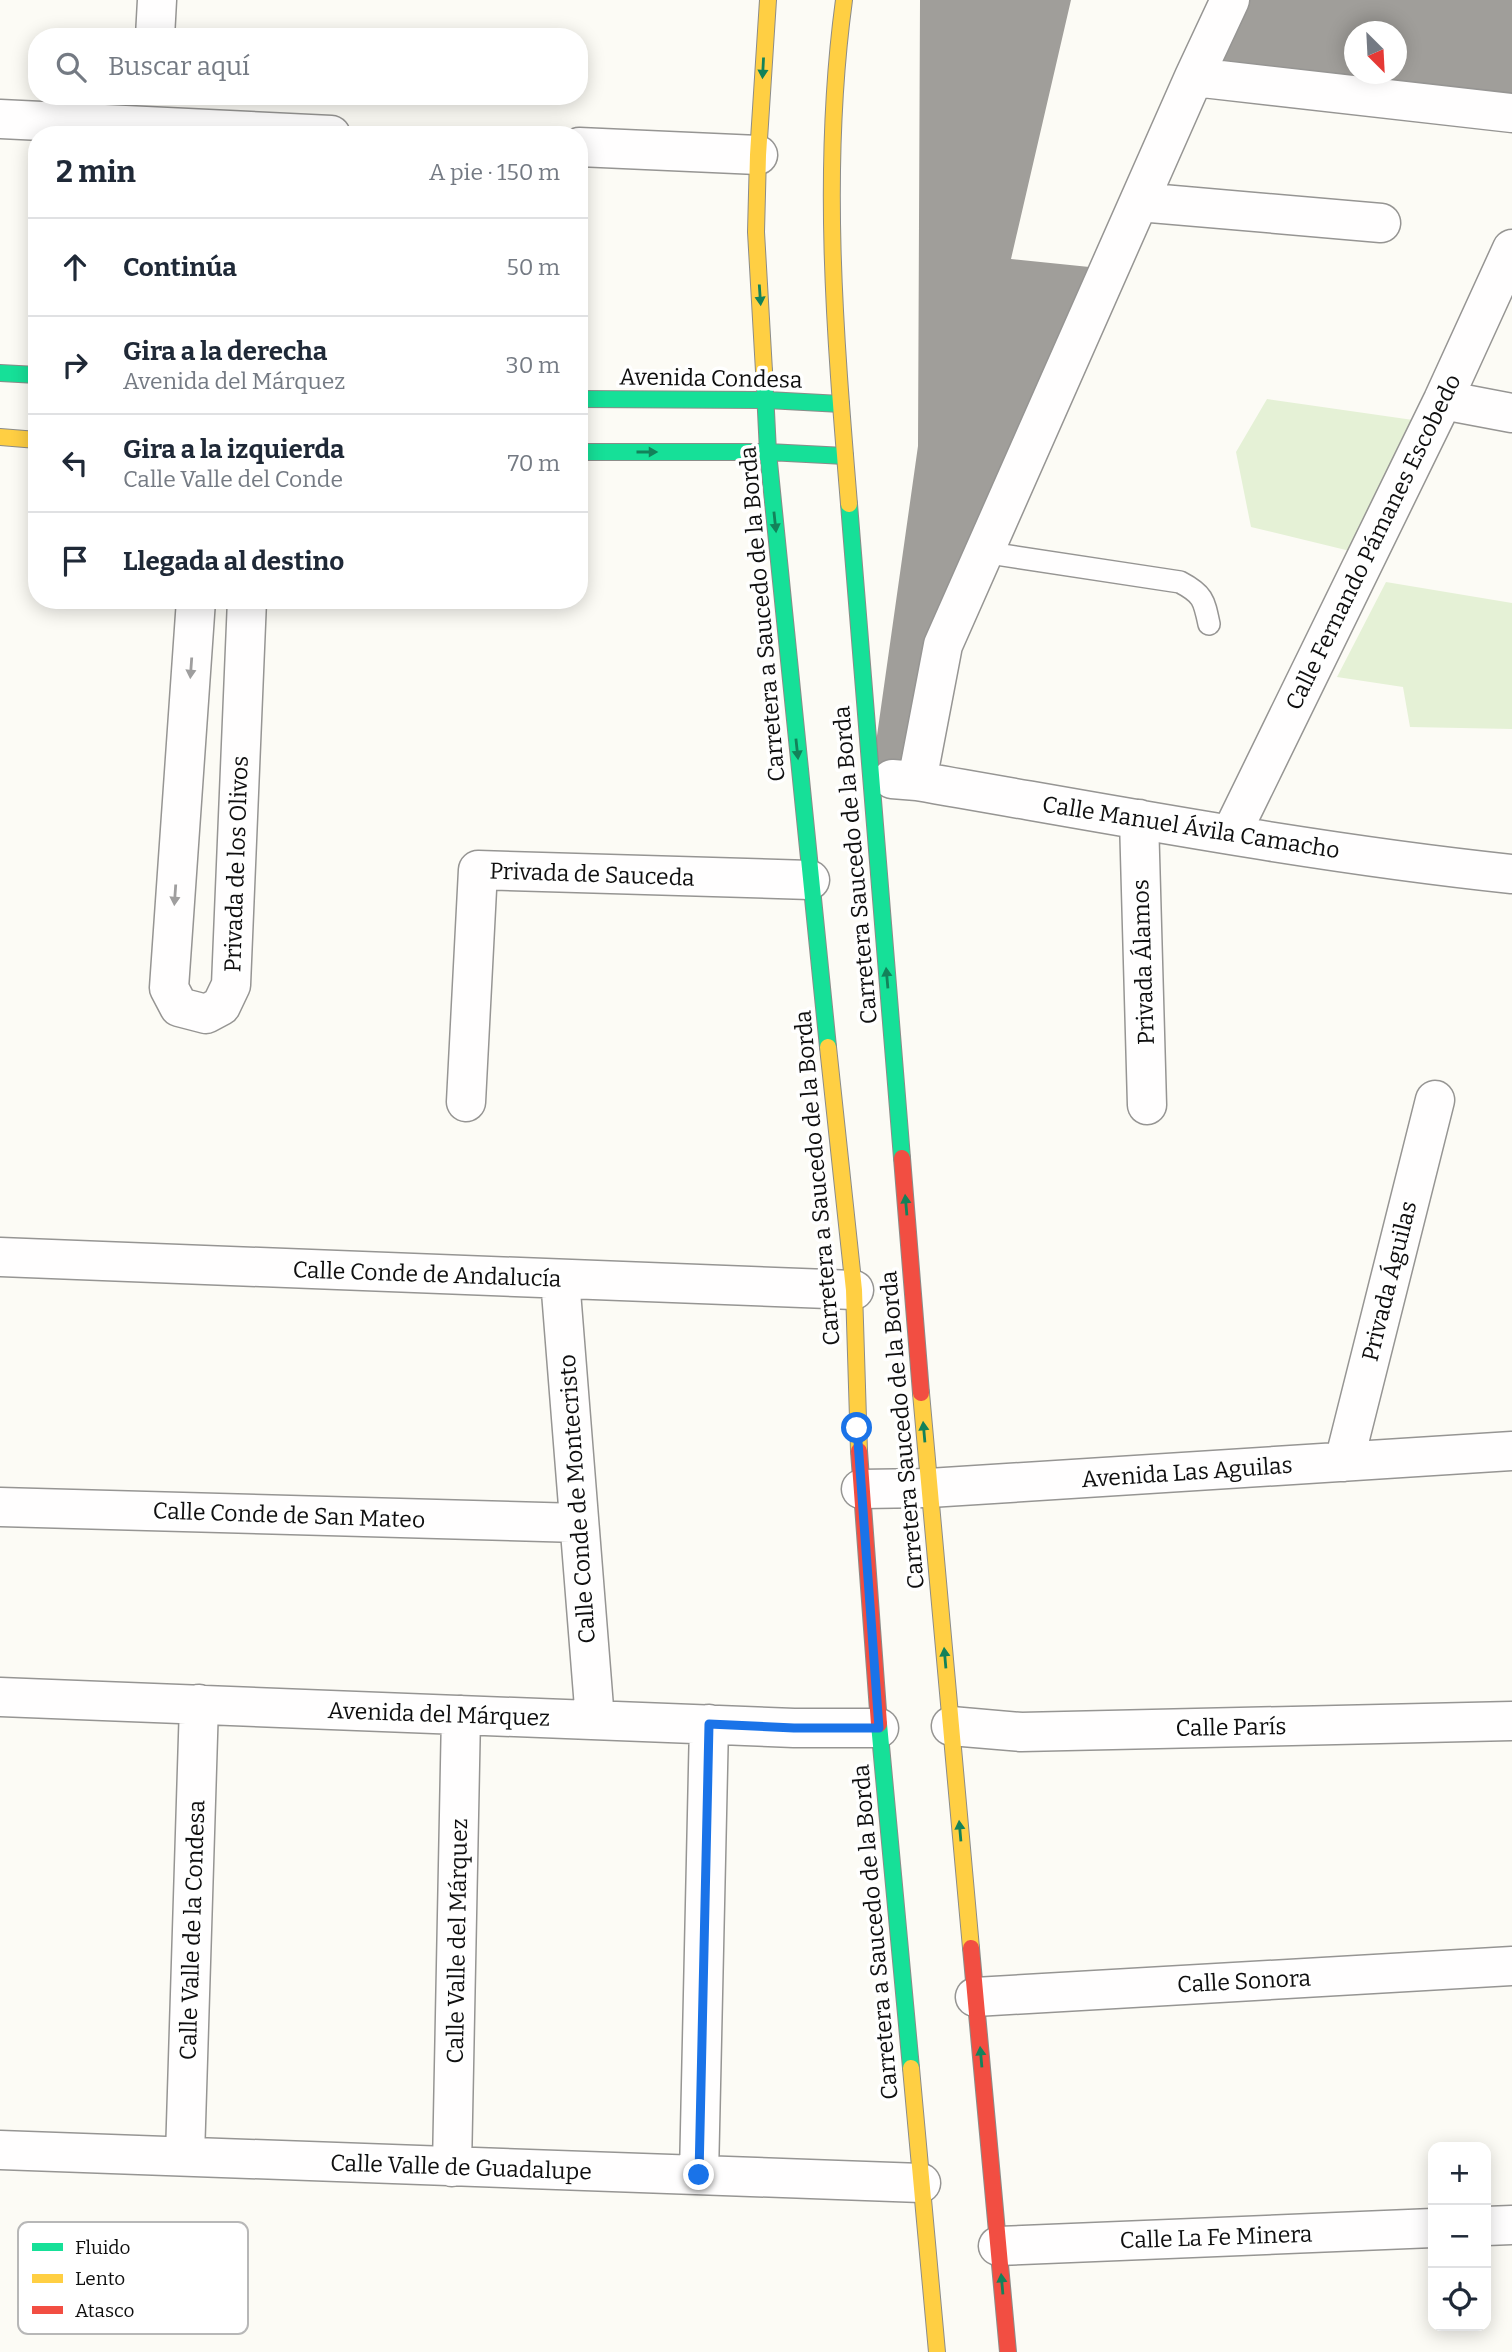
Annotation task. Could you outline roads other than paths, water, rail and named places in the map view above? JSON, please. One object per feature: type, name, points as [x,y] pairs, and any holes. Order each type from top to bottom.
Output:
[{"type":"street","points":[[155,28],[157,0]]},
{"type":"street","name":"Carretera a Saucedo de la Borda","points":[[768,0],[756,232],[768,452],[854,1290],[857,1428],[879,1728],[937,2352]]},
{"type":"street","name":"Carretera Saucedo de la Borda","points":[[844,0],[837,52],[831,156],[834,324],[929,1488],[951,1726]]},
{"type":"street","points":[[917,781],[943,645],[1230,0]]},
{"type":"street","points":[[1194,77],[1512,113]]},
{"type":"street","points":[[0,119],[151,119],[230,126]]},
{"type":"street","points":[[588,147],[758,155]]},
{"type":"street","points":[[1139,202],[1381,223]]},
{"type":"street","name":"Calle Fernando Pámanes Escobedo","points":[[1231,834],[1443,400],[1512,249]]},
{"type":"street","points":[[0,373],[28,375]]},
{"type":"street","name":"Avenida Condesa","points":[[588,399],[767,400],[841,404]]},
{"type":"street","points":[[1443,400],[1512,413]]},
{"type":"street","points":[[0,437],[28,439]]},
{"type":"street","points":[[588,452],[768,452],[845,456]]},
{"type":"street","name":"Privada de los Olivos","points":[[195,609],[169,988],[179,1007],[206,1014],[221,1006],[231,985],[247,609]]},
{"type":"street","name":"Calle Manuel Ávila Camacho","points":[[871,778],[917,781],[1422,864],[1512,874]]},
{"type":"street","points":[[183,781],[239,786]]},
{"type":"street","name":"Privada Álamos","points":[[1139,819],[1147,1105]]},
{"type":"street","name":"Privada de Sauceda","points":[[466,1101],[478,870],[810,880]]},
{"type":"street","name":"Privada Águilas","points":[[1344,1462],[1435,1100]]},
{"type":"street","name":"Calle Conde de Andalucía","points":[[0,1257],[854,1290]]},
{"type":"street","name":"Calle Conde de Montecristo","points":[[560,1279],[595,1720]]},
{"type":"street","name":"Avenida Las Aguilas","points":[[861,1489],[929,1488],[1512,1451]]},
{"type":"street","name":"Calle Conde de San Mateo","points":[[0,1507],[579,1523]]},
{"type":"street","name":"Avenida del Márquez","points":[[0,1697],[794,1728],[879,1728]]},
{"type":"street","name":"Calle Valle de la Condesa","points":[[185,2156],[200,1704]]},
{"type":"street","name":"Calle Valle del Márquez","points":[[452,2167],[461,1715]]},
{"type":"street","name":"Calle París","points":[[951,1726],[1021,1732],[1512,1721]]},
{"type":"street","points":[[699,2175],[709,1724]]},
{"type":"street","points":[[951,1726],[1008,2352]]},
{"type":"street","name":"Calle Sonora","points":[[975,1997],[1512,1966]]},
{"type":"street","name":"Calle Valle de Guadalupe","points":[[0,2150],[921,2182]]},
{"type":"street","points":[[1491,2226],[1512,2225]]},
{"type":"street","name":"Calle La Fe Minera","points":[[998,2246],[1428,2228]]},
{"type":"lane","points":[[983,551],[1180,582],[1193,588],[1204,599],[1209,624]]}]
